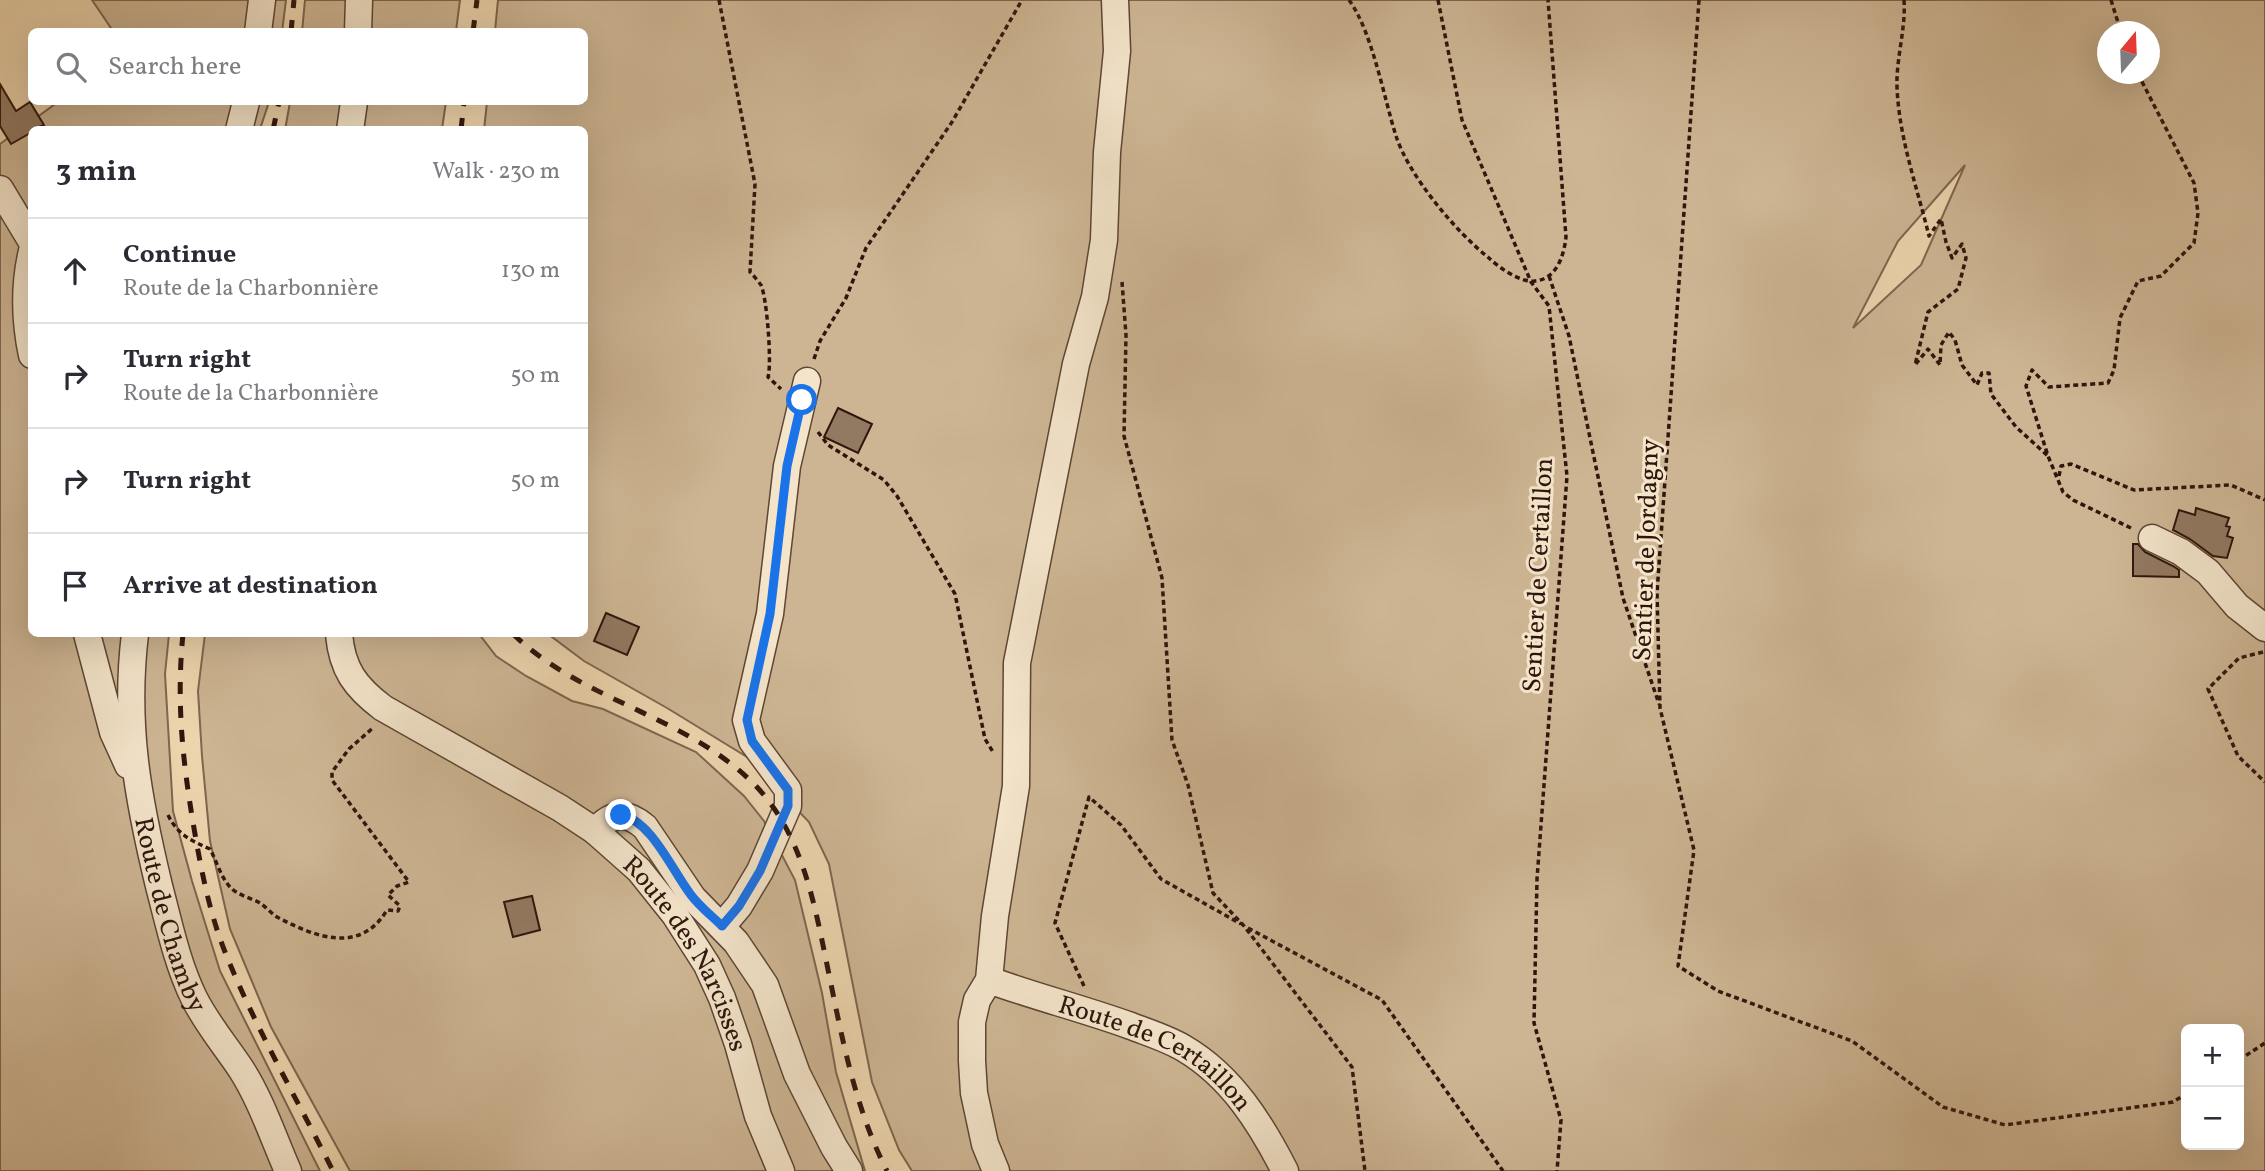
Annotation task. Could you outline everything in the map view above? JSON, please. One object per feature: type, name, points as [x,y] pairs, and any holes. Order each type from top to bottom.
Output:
[{"type":"street","points":[[258,28],[262,0]]},
{"type":"street","points":[[358,28],[359,0]]},
{"type":"street","points":[[996,1171],[981,1125],[972,1061],[972,1022],[977,1000],[989,980],[995,916],[1016,786],[1017,663],[1076,364],[1095,297],[1104,240],[1107,152],[1116,51],[1115,0]]},
{"type":"street","points":[[240,126],[245,105]]},
{"type":"street","points":[[351,126],[354,105]]},
{"type":"street","points":[[0,189],[28,239]]},
{"type":"street","points":[[0,214],[28,240]]},
{"type":"street","points":[[28,257],[28,337]]},
{"type":"street","points":[[722,926],[739,906],[760,871],[788,806],[788,790],[752,741],[747,720],[770,614],[787,466],[803,398]]},
{"type":"street","points":[[2152,538],[2180,552],[2208,572],[2236,606],[2265,628]]},
{"type":"street","points":[[87,637],[113,732],[136,782]]},
{"type":"street","name":"Route de Chamby","points":[[135,637],[131,720],[136,782],[173,940],[193,996],[205,1020],[241,1069],[255,1094],[288,1171]]},
{"type":"street","name":"Route des Narcisses","points":[[340,637],[344,662],[363,693],[383,708],[595,831],[639,870],[675,915],[707,965],[738,1044],[758,1116],[781,1171]]},
{"type":"street","points":[[595,831],[609,818],[621,815],[638,821],[645,827],[693,898],[722,926],[754,966],[765,985],[797,1074],[849,1171]]},
{"type":"street","name":"Route de Certaillon","points":[[989,980],[1111,1019],[1184,1049],[1213,1070],[1240,1098],[1262,1126],[1285,1171]]},
{"type":"path","points":[[719,0],[755,184],[750,272],[762,286],[770,344],[771,367],[768,377],[777,387],[803,398]]},
{"type":"path","points":[[1016,786],[985,739],[956,594],[897,496],[884,480],[828,445],[803,398],[820,341],[846,298],[866,248],[952,122],[1021,0]]},
{"type":"path","points":[[1349,0],[1362,24],[1397,140],[1412,169],[1470,243],[1496,264],[1531,282],[1549,276],[1560,261],[1566,237],[1548,0]]},
{"type":"path","name":"Sentier de Certaillon","points":[[1438,0],[1462,120],[1531,282],[1549,306],[1567,476],[1537,879],[1534,996],[1534,1023],[1561,1120],[1557,1171]]},
{"type":"path","name":"Sentier de Jordagny","points":[[1699,0],[1657,593],[1660,708],[1694,850],[1678,966],[1718,991],[1852,1041],[1943,1107],[2005,1125],[2173,1102],[2181,1097]]},
{"type":"path","points":[[1904,0],[1905,14],[1897,86],[1905,147],[1929,236],[1941,219],[1952,258],[1962,244],[1966,258],[1958,289],[1928,312],[1915,365],[1927,349],[1940,365],[1941,345],[1949,332],[1955,340],[1962,365],[1977,385],[1982,373],[1989,373],[1991,394],[2016,426],[2048,456]]},
{"type":"path","points":[[2111,0],[2118,21]]},
{"type":"path","points":[[2143,84],[2193,183],[2198,213],[2194,243],[2161,276],[2138,281],[2120,318],[2114,370],[2108,383],[2049,387],[2032,370],[2026,386],[2048,456],[2063,492],[2073,500],[2152,538]]},
{"type":"path","points":[[1121,276],[1126,335],[1124,436],[1162,578],[1172,740],[1188,785],[1213,893],[1244,926],[1352,1067],[1365,1171]]},
{"type":"path","points":[[1549,276],[1569,336],[1623,598],[1660,708]]},
{"type":"path","points":[[2059,479],[2061,466],[2071,464],[2134,490],[2231,485],[2265,500]]},
{"type":"path","points":[[2265,652],[2239,657],[2208,690],[2238,756],[2265,782]]},
{"type":"path","points":[[164,806],[174,826],[184,838],[211,849],[232,889],[260,903],[275,916],[300,927],[338,940],[360,936],[379,923],[387,910],[398,911],[400,906],[388,895],[397,886],[409,882],[332,780],[332,772],[349,749],[377,725]]},
{"type":"path","points":[[1086,990],[1055,923],[1089,797],[1121,825],[1161,879],[1382,1000],[1503,1171]]},
{"type":"path","points":[[2244,1057],[2265,1043]]},
{"type":"shaded area","points":[[92,0],[286,0],[282,28],[111,28]]},
{"type":"shaded area","points":[[305,0],[460,0],[456,28],[302,28]]},
{"type":"shaded area","points":[[498,0],[2265,0],[2265,1171],[912,1171],[899,1150],[872,1082],[829,864],[809,822],[747,757],[584,661],[552,637],[588,637],[588,126],[484,126],[487,105],[588,105],[588,28],[495,28]],"holes":[[[1965,165],[1921,265],[1853,328],[1898,241]]]},
{"type":"shaded area","points":[[54,105],[268,105],[261,126],[28,126],[28,637],[169,637],[165,674],[173,811],[192,881],[220,971],[320,1171],[0,1171],[0,144]]},
{"type":"shaded area","points":[[289,105],[446,105],[442,126],[286,126]]},
{"type":"shaded area","points":[[205,637],[481,637],[496,656],[572,701],[603,709],[696,752],[744,796],[764,821],[795,880],[822,993],[836,1072],[865,1171],[350,1171],[271,1027],[230,929],[210,841],[198,691]]},
{"type":"building","points":[[0,84],[16,111],[28,103],[32,105],[44,125],[28,126],[28,134],[11,144],[0,126]]},
{"type":"building","points":[[838,408],[872,424],[858,453],[824,437]]},
{"type":"building","points":[[2196,508],[2229,518],[2227,536],[2233,538],[2227,558],[2213,556],[2173,530],[2179,510],[2195,515]]},
{"type":"building","points":[[2133,544],[2138,544],[2145,552],[2179,570],[2179,577],[2133,576]]},
{"type":"building","points":[[606,613],[639,627],[627,655],[594,641]]},
{"type":"building","points":[[532,896],[540,930],[513,937],[504,902]]},
{"type":"railway","points":[[291,28],[294,0]]},
{"type":"railway","points":[[474,28],[477,0]]},
{"type":"railway","points":[[274,126],[278,105]]},
{"type":"railway","points":[[461,126],[464,105]]},
{"type":"railway","points":[[183,637],[180,685],[184,759],[195,834],[211,909],[225,952],[249,1008],[333,1171]]},
{"type":"railway","points":[[517,637],[540,657],[570,676],[666,724],[727,760],[754,784],[772,805],[786,828],[806,878],[853,1079],[867,1126],[887,1171]]},
{"type":"route","points":[[621,815],[638,821],[645,827],[693,898],[722,926],[739,906],[775,839],[788,806],[788,790],[752,741],[747,720],[770,614],[787,466],[802,400]]}]
